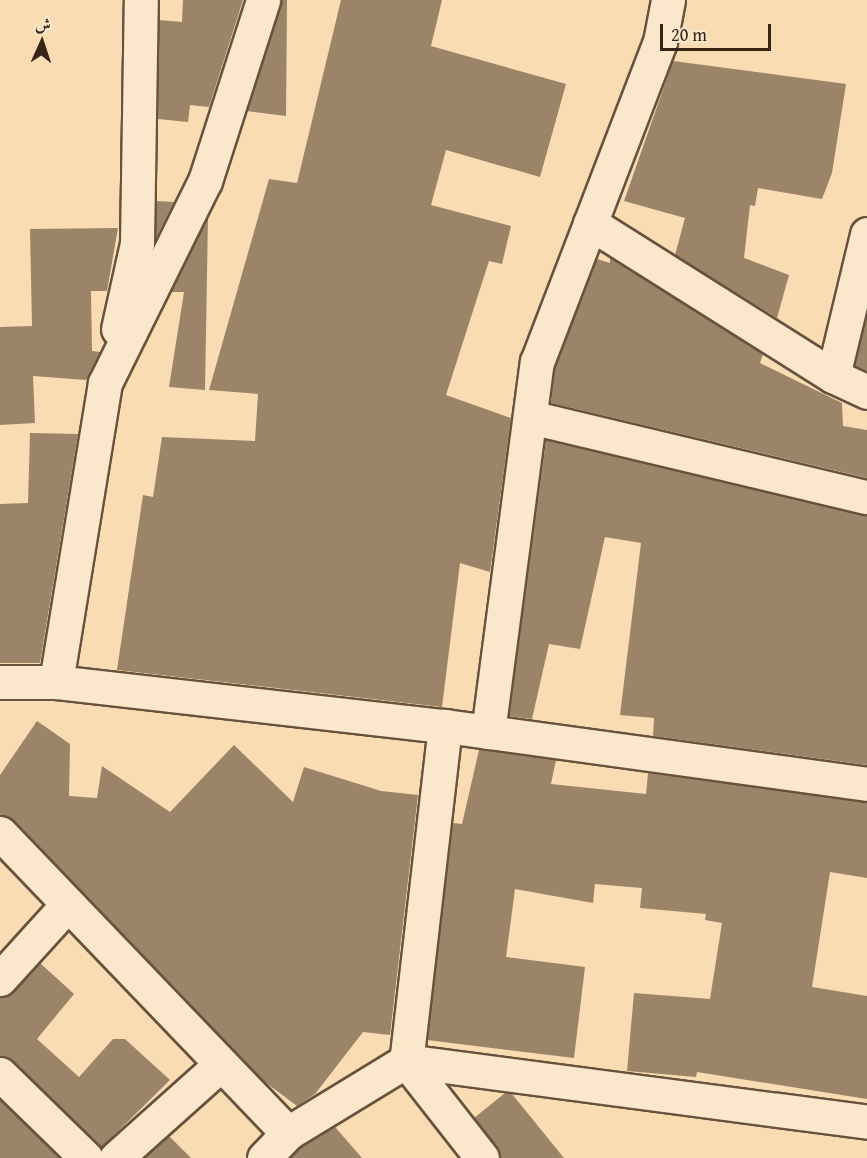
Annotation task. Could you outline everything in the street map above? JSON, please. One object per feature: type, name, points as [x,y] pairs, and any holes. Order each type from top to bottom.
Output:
[{"type":"street","points":[[56,682],[105,383],[137,243],[141,0]]},
{"type":"street","points":[[105,383],[205,181],[263,0]]},
{"type":"street","points":[[489,732],[537,362],[660,42],[668,0]]},
{"type":"street","points":[[590,223],[833,376],[867,392]]},
{"type":"street","points":[[833,376],[867,234]]},
{"type":"street","points":[[530,417],[867,497]]},
{"type":"street","points":[[0,682],[56,682],[446,726],[867,784]]},
{"type":"street","points":[[446,726],[406,1061],[482,1158]]},
{"type":"street","points":[[0,833],[288,1133]]},
{"type":"street","points":[[0,979],[68,904]]},
{"type":"street","points":[[264,1158],[288,1133],[406,1061],[867,1122]]},
{"type":"street","points":[[116,1158],[221,1064]]},
{"type":"street","points":[[0,1074],[86,1158]]},
{"type":"building","points":[[183,0],[243,0],[209,107],[190,105],[188,122],[158,119],[159,20],[182,22]]},
{"type":"building","points":[[281,0],[287,0],[286,116],[247,111]]},
{"type":"building","points":[[341,0],[442,0],[431,46],[566,84],[540,177],[446,150],[431,205],[511,226],[502,264],[489,261],[446,395],[511,418],[490,572],[460,563],[442,707],[117,670],[143,495],[153,497],[162,437],[255,441],[258,394],[209,390],[269,179],[297,183]]},
{"type":"building","points":[[673,61],[846,84],[832,173],[822,199],[758,188],[755,206],[750,205],[744,258],[789,275],[777,318],[675,255],[685,218],[624,201]]},
{"type":"building","points":[[156,201],[174,202],[156,238]]},
{"type":"building","points":[[208,217],[205,390],[169,387],[184,292],[171,292]]},
{"type":"building","points":[[118,228],[107,291],[91,291],[92,351],[100,352],[86,380],[33,376],[35,423],[0,425],[0,327],[32,326],[30,229]]},
{"type":"building","points":[[610,258],[763,354],[760,363],[842,403],[843,426],[867,430],[867,478],[551,403],[555,367],[597,259],[610,263]]},
{"type":"building","points":[[867,315],[867,371],[855,366]]},
{"type":"building","points":[[30,433],[78,434],[40,663],[0,663],[0,504],[28,503]]},
{"type":"building","points":[[546,440],[867,515],[867,765],[653,736],[654,718],[620,715],[641,543],[605,537],[580,649],[549,644],[532,719],[509,716]]},
{"type":"building","points":[[37,721],[70,744],[69,796],[97,798],[102,766],[170,812],[234,745],[293,802],[304,767],[381,791],[418,795],[390,1035],[363,1032],[315,1094],[297,1106],[265,1082],[14,820],[0,815],[0,775]]},
{"type":"building","points":[[479,750],[556,760],[551,784],[646,794],[648,773],[867,802],[867,878],[830,872],[812,987],[867,996],[867,1099],[697,1072],[696,1077],[627,1071],[634,993],[710,999],[722,923],[705,920],[706,914],[640,908],[642,888],[595,884],[593,903],[515,889],[506,957],[585,967],[574,1058],[427,1040],[453,823],[462,824]]},
{"type":"building","points":[[40,963],[74,994],[37,1039],[79,1077],[113,1039],[125,1039],[170,1080],[101,1148],[13,1061],[0,1056],[0,997],[13,992]]},
{"type":"building","points":[[505,1093],[512,1094],[564,1158],[500,1158],[474,1118]]},
{"type":"building","points":[[0,1100],[59,1158],[0,1158]]},
{"type":"building","points":[[335,1127],[362,1158],[290,1158],[300,1148]]},
{"type":"building","points":[[169,1136],[191,1158],[144,1158]]}]
